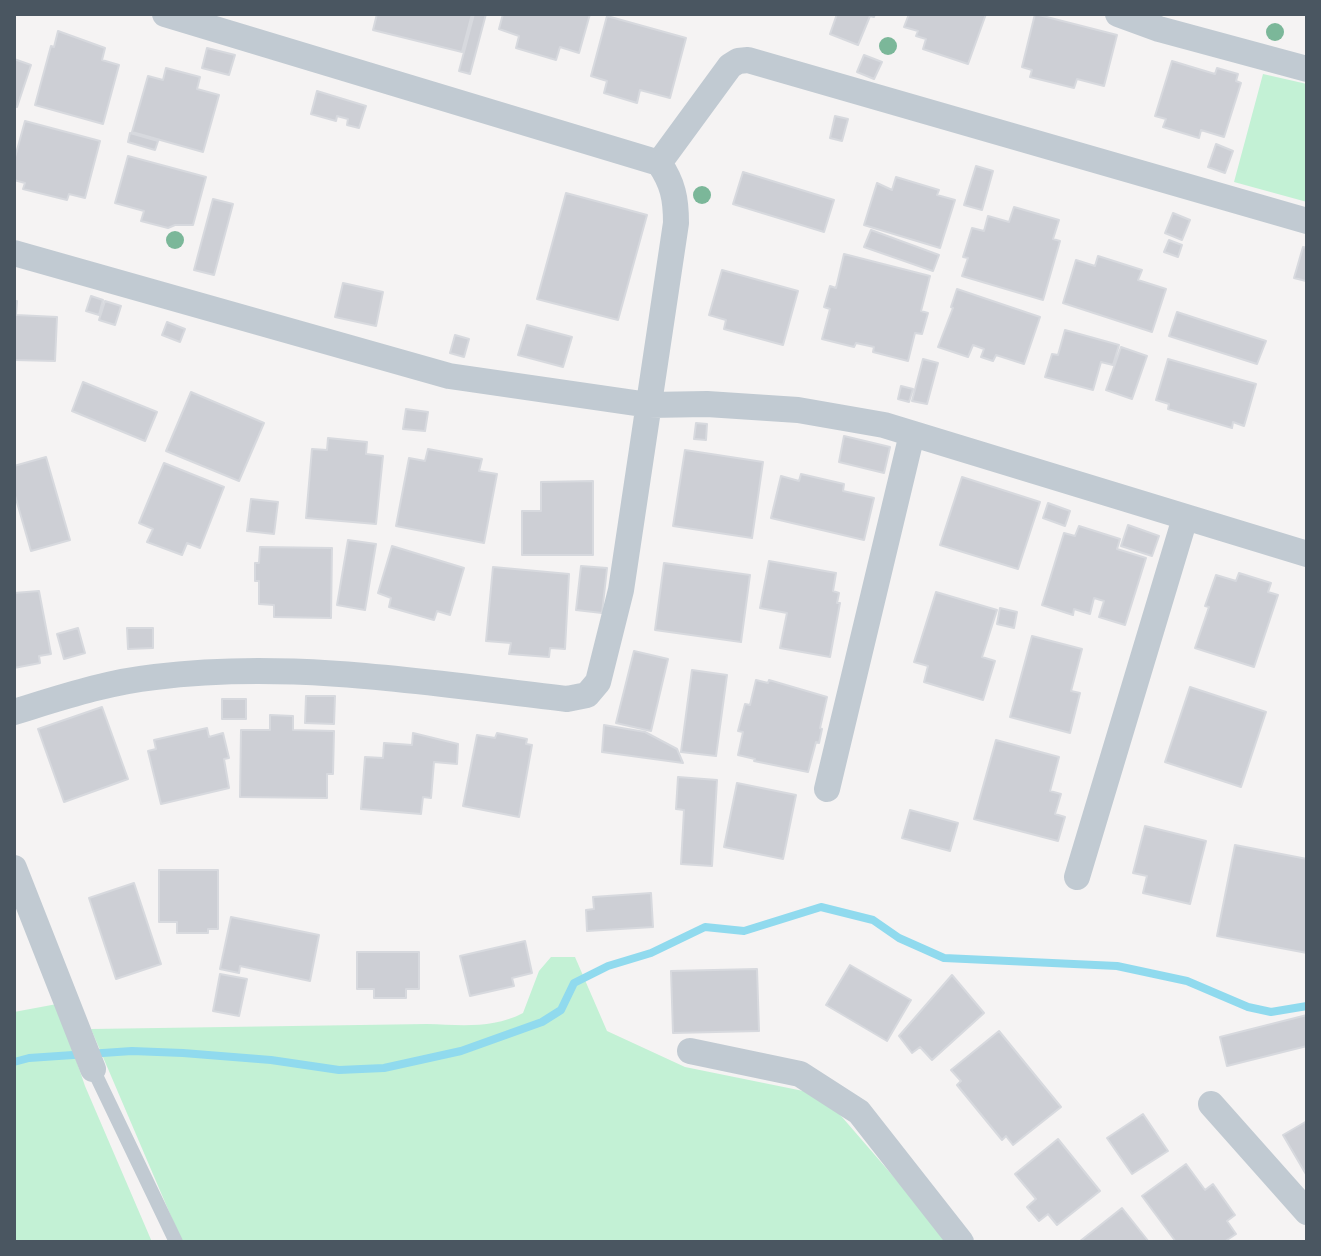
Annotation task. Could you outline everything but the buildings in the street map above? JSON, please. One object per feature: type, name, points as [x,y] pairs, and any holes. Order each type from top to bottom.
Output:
[{"type":"street","points":[[14,712],[93,689],[154,677],[245,670],[352,675],[567,699],[587,695],[598,682],[621,590],[676,223],[676,196],[659,163],[165,14]]},
{"type":"street","points":[[1118,14],[1159,29],[1307,69]]},
{"type":"street","points":[[659,163],[730,66],[748,60],[1307,221]]},
{"type":"street","points":[[14,253],[449,376],[649,405],[707,404],[798,410],[884,425],[1307,554]]},
{"type":"street","points":[[827,789],[912,434]]},
{"type":"street","points":[[1077,877],[1185,518]]},
{"type":"street","points":[[14,868],[93,1069]]},
{"type":"street","points":[[690,1051],[800,1074],[859,1112],[961,1242]]},
{"type":"street","points":[[1211,1104],[1307,1212]]},
{"type":"lane","points":[[93,1069],[176,1242]]},
{"type":"green space","points":[[1263,74],[1307,84],[1307,202],[1234,182]]},
{"type":"green space","points":[[551,957],[575,957],[607,1031],[685,1067],[823,1095],[950,1242],[182,1242],[91,1029],[488,1024],[523,1013],[539,971]]},
{"type":"green space","points":[[57,1004],[85,1086],[152,1242],[14,1242],[14,1012]]},
{"type":"waterway","points":[[14,1062],[29,1058],[132,1051],[271,1060],[339,1070],[384,1068],[461,1051],[542,1022],[561,1010],[574,983],[608,966],[651,953],[705,927],[744,931],[821,907],[873,920],[899,938],[944,958],[1117,966],[1187,981],[1248,1007],[1271,1012],[1307,1006]]}]
